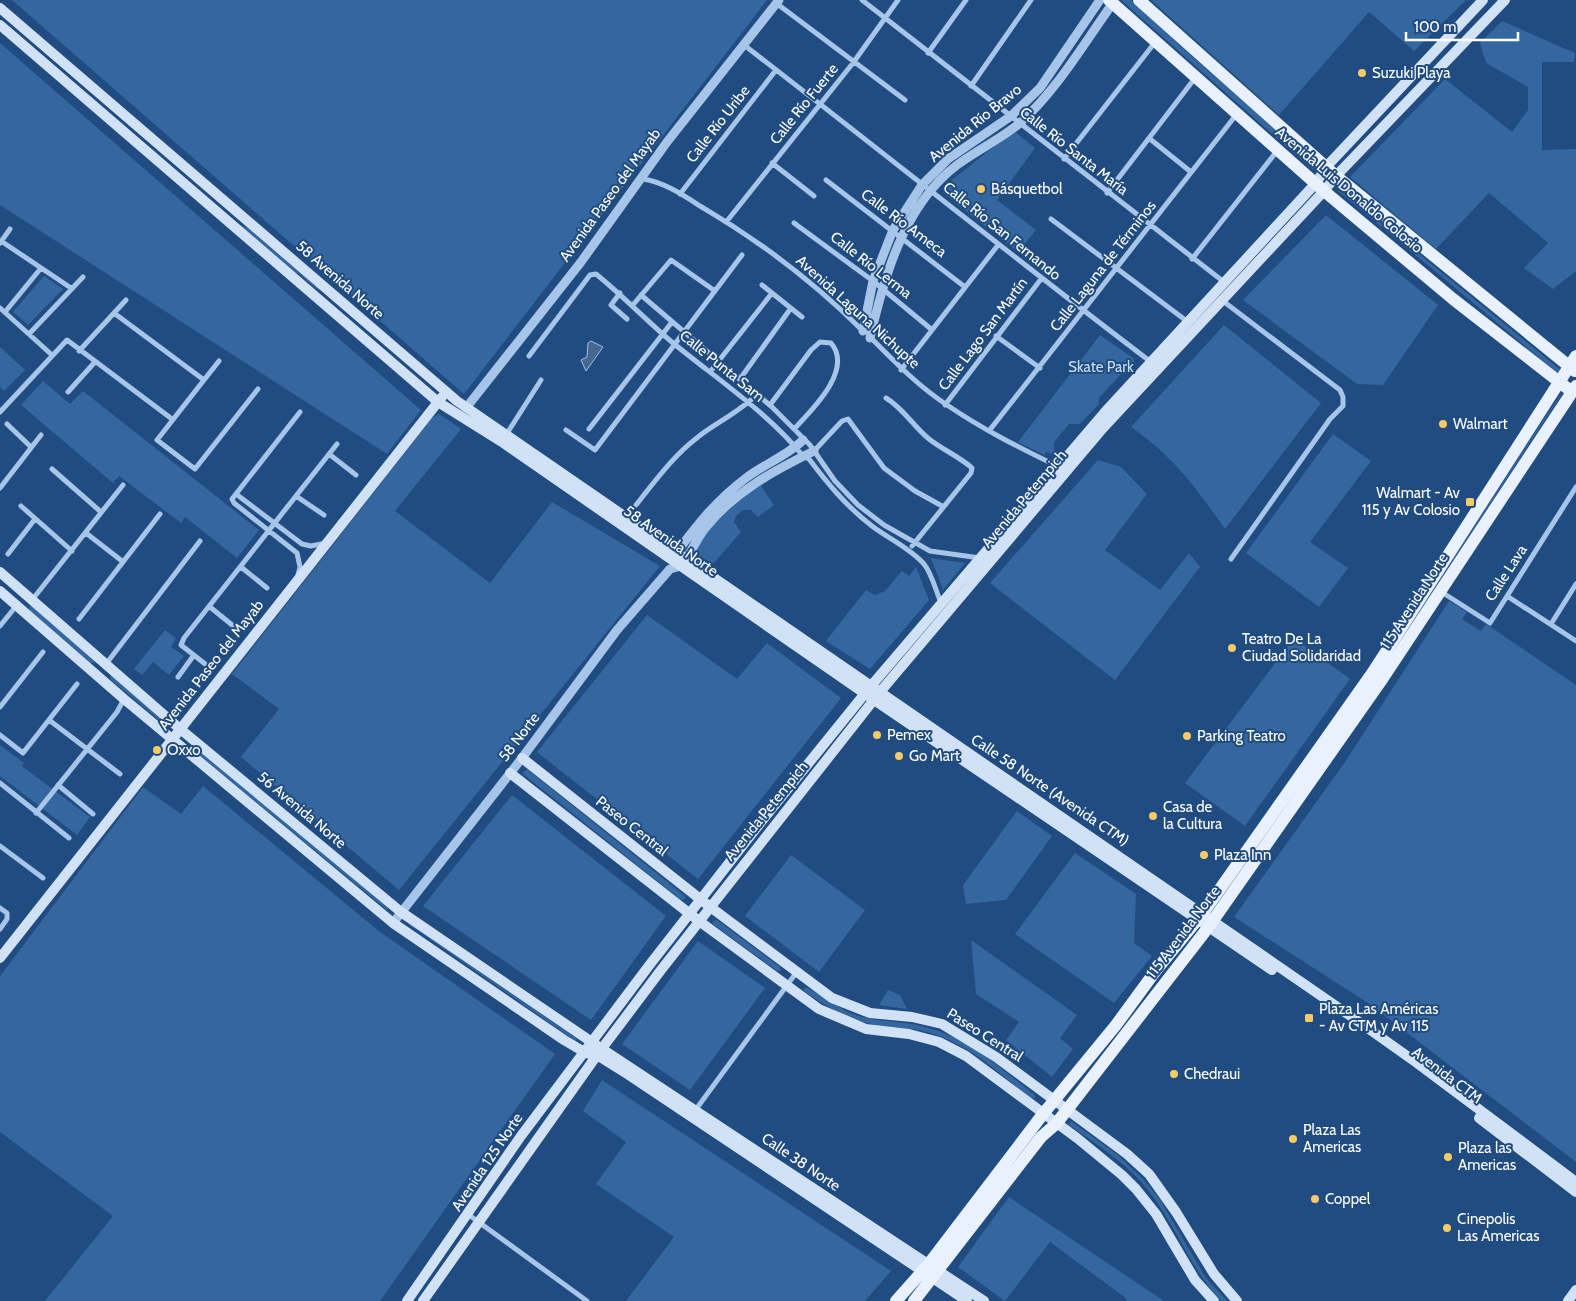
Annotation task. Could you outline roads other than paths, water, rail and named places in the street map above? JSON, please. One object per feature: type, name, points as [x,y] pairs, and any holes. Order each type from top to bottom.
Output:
[{"type":"main road","name":"Avenida Luis Donaldo Colosio","points":[[1139,0],[1336,176],[1574,365]]},
{"type":"main road","name":"Avenida Petempich","points":[[600,1052],[709,906],[877,696],[1104,428],[1223,301],[1320,187],[1327,166],[1483,0]]},
{"type":"main road","name":"Avenida Petempich","points":[[594,1041],[701,899],[868,690],[1057,466],[1225,283],[1320,187],[1336,176],[1506,0]]},
{"type":"main road","name":"Avenida Luis Donaldo Colosio","points":[[1111,2],[1236,115],[1453,299],[1560,383],[1575,391]]},
{"type":"main road","name":"58 Avenida Norte","points":[[0,8],[446,392],[672,561]]},
{"type":"main road","name":"58 Avenida Norte","points":[[0,26],[438,402],[502,442],[672,561],[683,563],[877,696]]},
{"type":"main road","points":[[100,113],[109,101]]},
{"type":"main road","points":[[211,207],[220,196]]},
{"type":"main road","points":[[321,301],[330,291]]},
{"type":"main road","name":"115 Avenida Norte","points":[[914,1301],[930,1272],[1043,1114],[1205,920],[1373,672],[1560,383],[1574,365]]},
{"type":"main road","name":"115 Avenida Norte","points":[[896,1301],[930,1272],[1041,1137],[1056,1124],[1383,678],[1488,517],[1575,391]]},
{"type":"main road","name":"Avenida Paseo del Mayab","points":[[0,958],[179,728],[446,392]]},
{"type":"main road","name":"56 Avenida Norte","points":[[0,572],[179,728],[401,912],[594,1041],[600,1052],[586,1052],[564,1040],[393,923],[171,739],[0,591]]},
{"type":"main road","points":[[17,605],[29,597]]},
{"type":"main road","points":[[97,675],[106,664]]},
{"type":"main road","name":"Calle 58 Norte (Avenida CTM)","points":[[877,696],[1205,920]]},
{"type":"main road","name":"Paseo Central","points":[[522,758],[709,906],[771,950],[796,973],[832,998],[870,1013],[912,1017],[942,1024],[996,1057],[1127,1154],[1149,1174],[1176,1212],[1214,1274],[1237,1301]]},
{"type":"main road","name":"Paseo Central","points":[[510,773],[699,921],[819,1009],[844,1022],[866,1029],[909,1034],[939,1042],[966,1056],[1122,1174],[1156,1214],[1195,1280],[1214,1301]]},
{"type":"main road","name":"Avenida CTM","points":[[1205,920],[1417,1063],[1576,1182]]},
{"type":"main road","name":"Avenida CTM","points":[[1205,920],[1414,1068],[1576,1192]]},
{"type":"main road","points":[[552,1094],[554,1085],[574,1053],[564,1040]]},
{"type":"main road","name":"Avenida 125 Norte","points":[[407,1301],[552,1094],[594,1041]]},
{"type":"main road","name":"Avenida 125 Norte","points":[[423,1301],[481,1222],[600,1052]]},
{"type":"main road","name":"Calle 38 Norte","points":[[600,1052],[930,1272],[967,1301]]},
{"type":"main road","name":"Calle 38 Norte","points":[[930,1272],[984,1301]]},
{"type":"main road","points":[[1568,1301],[1576,1290]]},
{"type":"street","name":"Calle Río Santa María","points":[[862,0],[1107,193],[1225,283]]},
{"type":"street","name":"Calle Río Fuerte","points":[[727,221],[853,63],[898,0]]},
{"type":"street","points":[[928,53],[966,0]]},
{"type":"street","points":[[971,86],[1031,0]]},
{"type":"street","name":"Avenida Río Bravo","points":[[863,331],[873,281],[893,230],[922,185],[948,159],[1011,116],[1040,88],[1100,0]]},
{"type":"street","points":[[777,2],[853,63],[904,100]]},
{"type":"street","name":"Avenida Paseo del Mayab","points":[[466,408],[581,262],[642,180],[667,142],[777,2]]},
{"type":"street","name":"Avenida Río Bravo","points":[[870,338],[882,288],[901,236],[931,190],[955,166],[1019,123],[1048,93],[1111,2]]},
{"type":"street","points":[[1064,159],[1156,41]]},
{"type":"street","name":"Calle Río San Fernando","points":[[744,45],[922,185],[931,190],[1041,279],[1151,362]]},
{"type":"street","name":"Calle Río Uribe","points":[[680,194],[776,70]]},
{"type":"street","points":[[1107,193],[1195,78]]},
{"type":"street","name":"Calle Laguna de Términos","points":[[988,431],[1118,269],[1236,115]]},
{"type":"street","points":[[1150,139],[1191,172]]},
{"type":"street","points":[[1192,259],[1278,150]]},
{"type":"street","points":[[772,163],[814,196]]},
{"type":"street","name":"Avenida Laguna Nichupte","points":[[642,180],[650,180],[680,194],[727,221],[772,251],[844,311],[901,370],[945,405],[988,431],[1057,466]]},
{"type":"street","name":"Calle Río Ameca","points":[[826,180],[966,286]]},
{"type":"street","points":[[1051,218],[1188,322]]},
{"type":"street","name":"Calle Río Lerma","points":[[794,223],[873,281],[932,330]]},
{"type":"street","points":[[10,229],[1,242],[71,288]]},
{"type":"street","points":[[901,370],[998,245]]},
{"type":"street","points":[[566,430],[594,450],[742,255]]},
{"type":"street","points":[[632,306],[671,260],[715,291]]},
{"type":"street","points":[[5,312],[40,268]]},
{"type":"street","name":"Calle Punta Sam","points":[[528,356],[590,275],[596,274],[620,293],[662,334],[764,416],[803,456],[809,459],[836,494],[853,511],[884,536],[909,550],[925,566],[942,603]]},
{"type":"street","points":[[29,334],[83,276]]},
{"type":"street","name":"Calle Lago San Martín","points":[[945,405],[1041,279]]},
{"type":"street","points":[[762,284],[802,317]]},
{"type":"street","points":[[620,293],[611,304],[627,319]]},
{"type":"street","points":[[710,372],[772,293]]},
{"type":"street","name":"Calle Punta Sam","points":[[641,295],[770,405],[814,451],[835,481],[858,505],[914,544],[930,551],[981,558]]},
{"type":"street","points":[[79,351],[126,300]]},
{"type":"street","points":[[1223,301],[1340,390],[1343,397],[1343,406],[1330,419],[1231,560]]},
{"type":"street","points":[[0,308],[52,355]]},
{"type":"street","points":[[740,379],[791,308]]},
{"type":"street","points":[[114,313],[204,380]]},
{"type":"street","points":[[589,429],[672,322]]},
{"type":"street","points":[[996,336],[1040,368]]},
{"type":"street","points":[[0,412],[67,340],[79,351],[172,419]]},
{"type":"street","points":[[770,405],[811,350],[820,342],[831,343],[837,354],[835,373],[830,385],[821,400],[794,429]]},
{"type":"street","points":[[219,361],[157,440],[195,469],[258,389]]},
{"type":"street","points":[[68,392],[94,362]]},
{"type":"street","points":[[506,435],[541,380]]},
{"type":"street","points":[[636,505],[665,468],[697,438],[747,404],[757,394]]},
{"type":"street","points":[[886,398],[895,404],[930,440],[972,468],[971,473],[942,506],[909,550]]},
{"type":"street","points":[[0,400],[5,405]]},
{"type":"street","points":[[297,580],[300,567],[297,553],[291,546],[234,503],[232,499],[300,412]]},
{"type":"street","points":[[814,451],[842,421],[848,419],[884,468],[896,478],[942,506]]},
{"type":"street","points":[[7,424],[31,447]]},
{"type":"street","points":[[1,485],[41,435]]},
{"type":"street","name":"58 Norte","points":[[393,923],[672,561],[717,508],[758,469],[796,448],[803,440]]},
{"type":"street","points":[[209,667],[181,645],[336,444]]},
{"type":"street","name":"58 Norte","points":[[672,561],[683,563],[717,508],[770,472],[814,451]]},
{"type":"street","points":[[328,454],[356,475]]},
{"type":"street","points":[[52,469],[101,512]]},
{"type":"street","points":[[29,597],[72,550],[123,485]]},
{"type":"street","name":"Calle Lava","points":[[1440,590],[1490,623],[1576,487]]},
{"type":"street","points":[[236,494],[296,540],[311,546],[326,543]]},
{"type":"street","points":[[296,496],[324,515]]},
{"type":"street","points":[[21,506],[72,550]]},
{"type":"street","points":[[79,619],[160,514]]},
{"type":"street","points":[[8,554],[35,519]]},
{"type":"street","points":[[86,533],[122,561]]},
{"type":"street","points":[[291,546],[296,540]]},
{"type":"street","points":[[106,664],[200,541]]},
{"type":"street","points":[[241,567],[267,588]]},
{"type":"street","points":[[1551,624],[1576,584]]},
{"type":"street","points":[[1506,596],[1576,641]]},
{"type":"street","points":[[0,626],[17,605]]},
{"type":"street","points":[[210,607],[237,629]]},
{"type":"street","points":[[0,707],[43,652]]},
{"type":"street","points":[[178,677],[194,656]]},
{"type":"street","points":[[0,735],[23,753],[77,684]]},
{"type":"street","points":[[36,813],[117,712],[124,699]]},
{"type":"street","points":[[49,720],[120,774]]},
{"type":"street","points":[[0,783],[69,838]]},
{"type":"street","points":[[58,785],[93,814]]},
{"type":"street","points":[[0,846],[43,878]]},
{"type":"street","points":[[0,908],[7,912],[7,919],[0,929]]},
{"type":"street","points":[[694,1113],[796,973]]},
{"type":"street","points":[[469,1215],[587,1301]]},
{"type":"place","name":"Suzuki Playa","points":[[1362,73]]},
{"type":"place","name":"Básquetbol","points":[[981,189]]},
{"type":"place","name":"Walmart","points":[[1443,424]]},
{"type":"place","name":"Walmart - Av 115 y Av Colosio","points":[[1470,502]]},
{"type":"place","name":"Teatro De La Ciudad Solidaridad","points":[[1232,648]]},
{"type":"place","name":"Pemex","points":[[877,735]]},
{"type":"place","name":"Parking Teatro","points":[[1187,736]]},
{"type":"place","name":"Oxxo","points":[[157,750]]},
{"type":"place","name":"Go Mart","points":[[899,756]]},
{"type":"place","name":"Casa de la Cultura","points":[[1153,816]]},
{"type":"place","name":"Plaza Inn","points":[[1204,855]]},
{"type":"place","name":"Plaza Las Américas - Av CTM y Av 115","points":[[1309,1018]]},
{"type":"place","name":"Chedraui","points":[[1174,1074]]},
{"type":"place","name":"Plaza Las Americas","points":[[1293,1139]]},
{"type":"place","name":"Plaza las Americas","points":[[1448,1157]]},
{"type":"place","name":"Coppel","points":[[1315,1199]]},
{"type":"place","name":"Cinepolis Las Americas","points":[[1447,1228]]},
{"type":"park label","name":"Skate Park","points":[[1101,367]]}]
